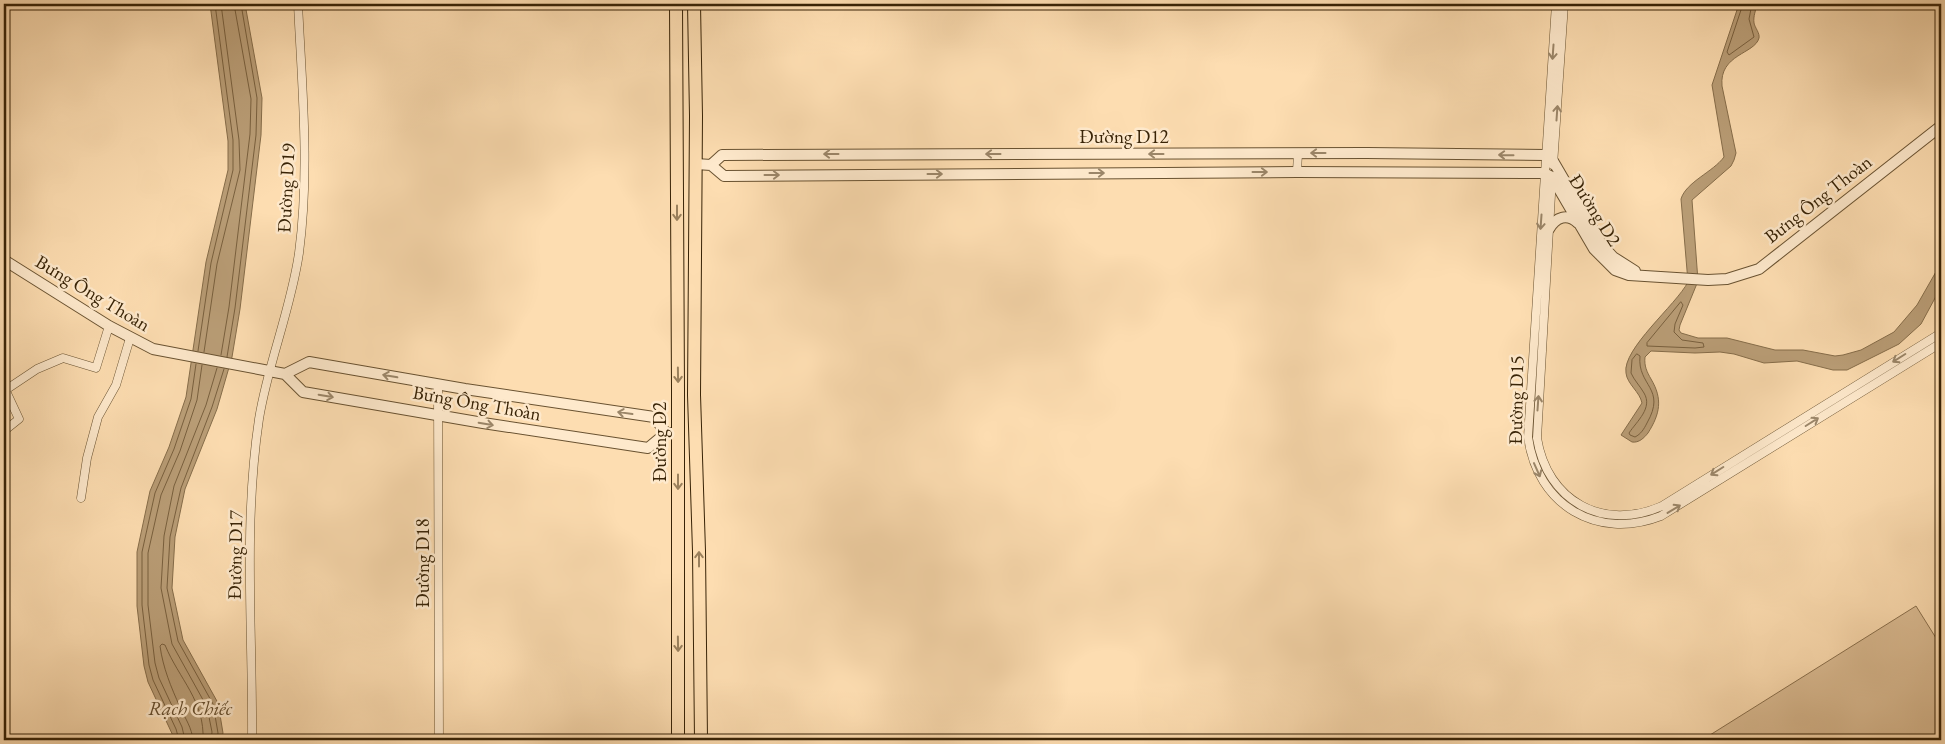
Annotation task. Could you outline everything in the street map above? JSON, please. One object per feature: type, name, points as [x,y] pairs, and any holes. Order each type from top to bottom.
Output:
[{"type":"main road","name":"Đường D2","points":[[670,4],[674,114]]},
{"type":"main road","name":"Đường D2","points":[[676,4],[672,131],[678,144],[675,164],[672,433],[678,740]]},
{"type":"main road","name":"Đường D2","points":[[694,4],[696,144],[694,395],[697,491],[702,496],[703,510],[703,524],[699,533],[701,740]]},
{"type":"main road","name":"Đường D2","points":[[696,144],[702,125],[701,4]]},
{"type":"main road","points":[[675,164],[696,164]]},
{"type":"main road","points":[[672,433],[695,434]]},
{"type":"street","name":"Đường D19","points":[[270,372],[299,254],[305,192],[306,152],[298,4]]},
{"type":"street","name":"Đường D15","points":[[1556,4],[1548,175],[1528,427],[1532,455],[1544,484],[1556,499],[1582,516],[1600,522],[1631,524],[1651,520],[1666,514],[1941,344]]},
{"type":"street","name":"Đường D15","points":[[1549,158],[1564,4]]},
{"type":"street","name":"Bưng Ông Thoàn","points":[[1663,278],[1727,279],[1759,269],[1941,126]]},
{"type":"street","name":"Đường D12","points":[[1548,175],[1297,172],[724,176],[712,165],[722,154],[1298,154],[1549,158]]},
{"type":"street","points":[[1297,172],[1298,154]]},
{"type":"street","name":"Đường D2","points":[[1549,158],[1608,252],[1626,267],[1643,275]]},
{"type":"street","points":[[696,164],[712,165]]},
{"type":"street","name":"Đường D15","points":[[1548,175],[1549,229],[1537,427],[1542,460],[1557,486],[1571,499],[1597,512],[1619,516],[1640,514],[1662,506],[1941,333]]},
{"type":"street","name":"Đường D2","points":[[1548,175],[1594,249],[1609,265],[1622,273],[1663,278]]},
{"type":"street","points":[[1549,229],[1563,217],[1572,218],[1581,226]]},
{"type":"street","name":"Bưng Ông Thoàn","points":[[4,260],[109,326],[154,349],[285,374],[309,362],[438,385],[654,417],[672,433],[648,448],[500,426],[303,392],[285,374]]},
{"type":"street","points":[[4,431],[19,419],[4,389],[38,369],[63,358],[96,368],[109,326]]},
{"type":"street","points":[[81,498],[87,458],[98,417],[116,385],[130,338]]},
{"type":"street","name":"Đường D17","points":[[252,740],[250,542],[260,418],[270,372]]},
{"type":"street","name":"Đường D18","points":[[438,385],[439,740]]},
{"type":"street","points":[[1741,456],[1746,463]]},
{"type":"shaded area","points":[[1916,606],[1941,646],[1941,740],[1702,740]]},
{"type":"water","name":"Rạch Chiếc","points":[[210,4],[245,4],[262,98],[261,135],[240,309],[232,357],[217,409],[185,489],[175,537],[172,588],[183,640],[218,703],[223,733],[221,740],[175,740],[148,682],[144,666],[137,606],[137,552],[150,491],[169,447],[186,397],[206,262],[228,170],[228,141]]},
{"type":"water","points":[[1739,4],[1757,4],[1754,20],[1759,38],[1751,48],[1731,61],[1723,75],[1722,86],[1736,153],[1731,166],[1692,200],[1698,281],[1680,325],[1679,330],[1681,333],[1698,338],[1727,338],[1775,350],[1803,350],[1835,356],[1843,355],[1861,350],[1894,332],[1917,305],[1941,263],[1941,287],[1921,324],[1899,344],[1847,370],[1833,370],[1797,361],[1764,363],[1720,352],[1651,351],[1645,357],[1645,363],[1657,393],[1657,413],[1646,435],[1639,441],[1632,442],[1621,435],[1642,403],[1627,377],[1627,363],[1641,340],[1682,292],[1688,282],[1681,199],[1688,187],[1724,157],[1712,85]]}]
